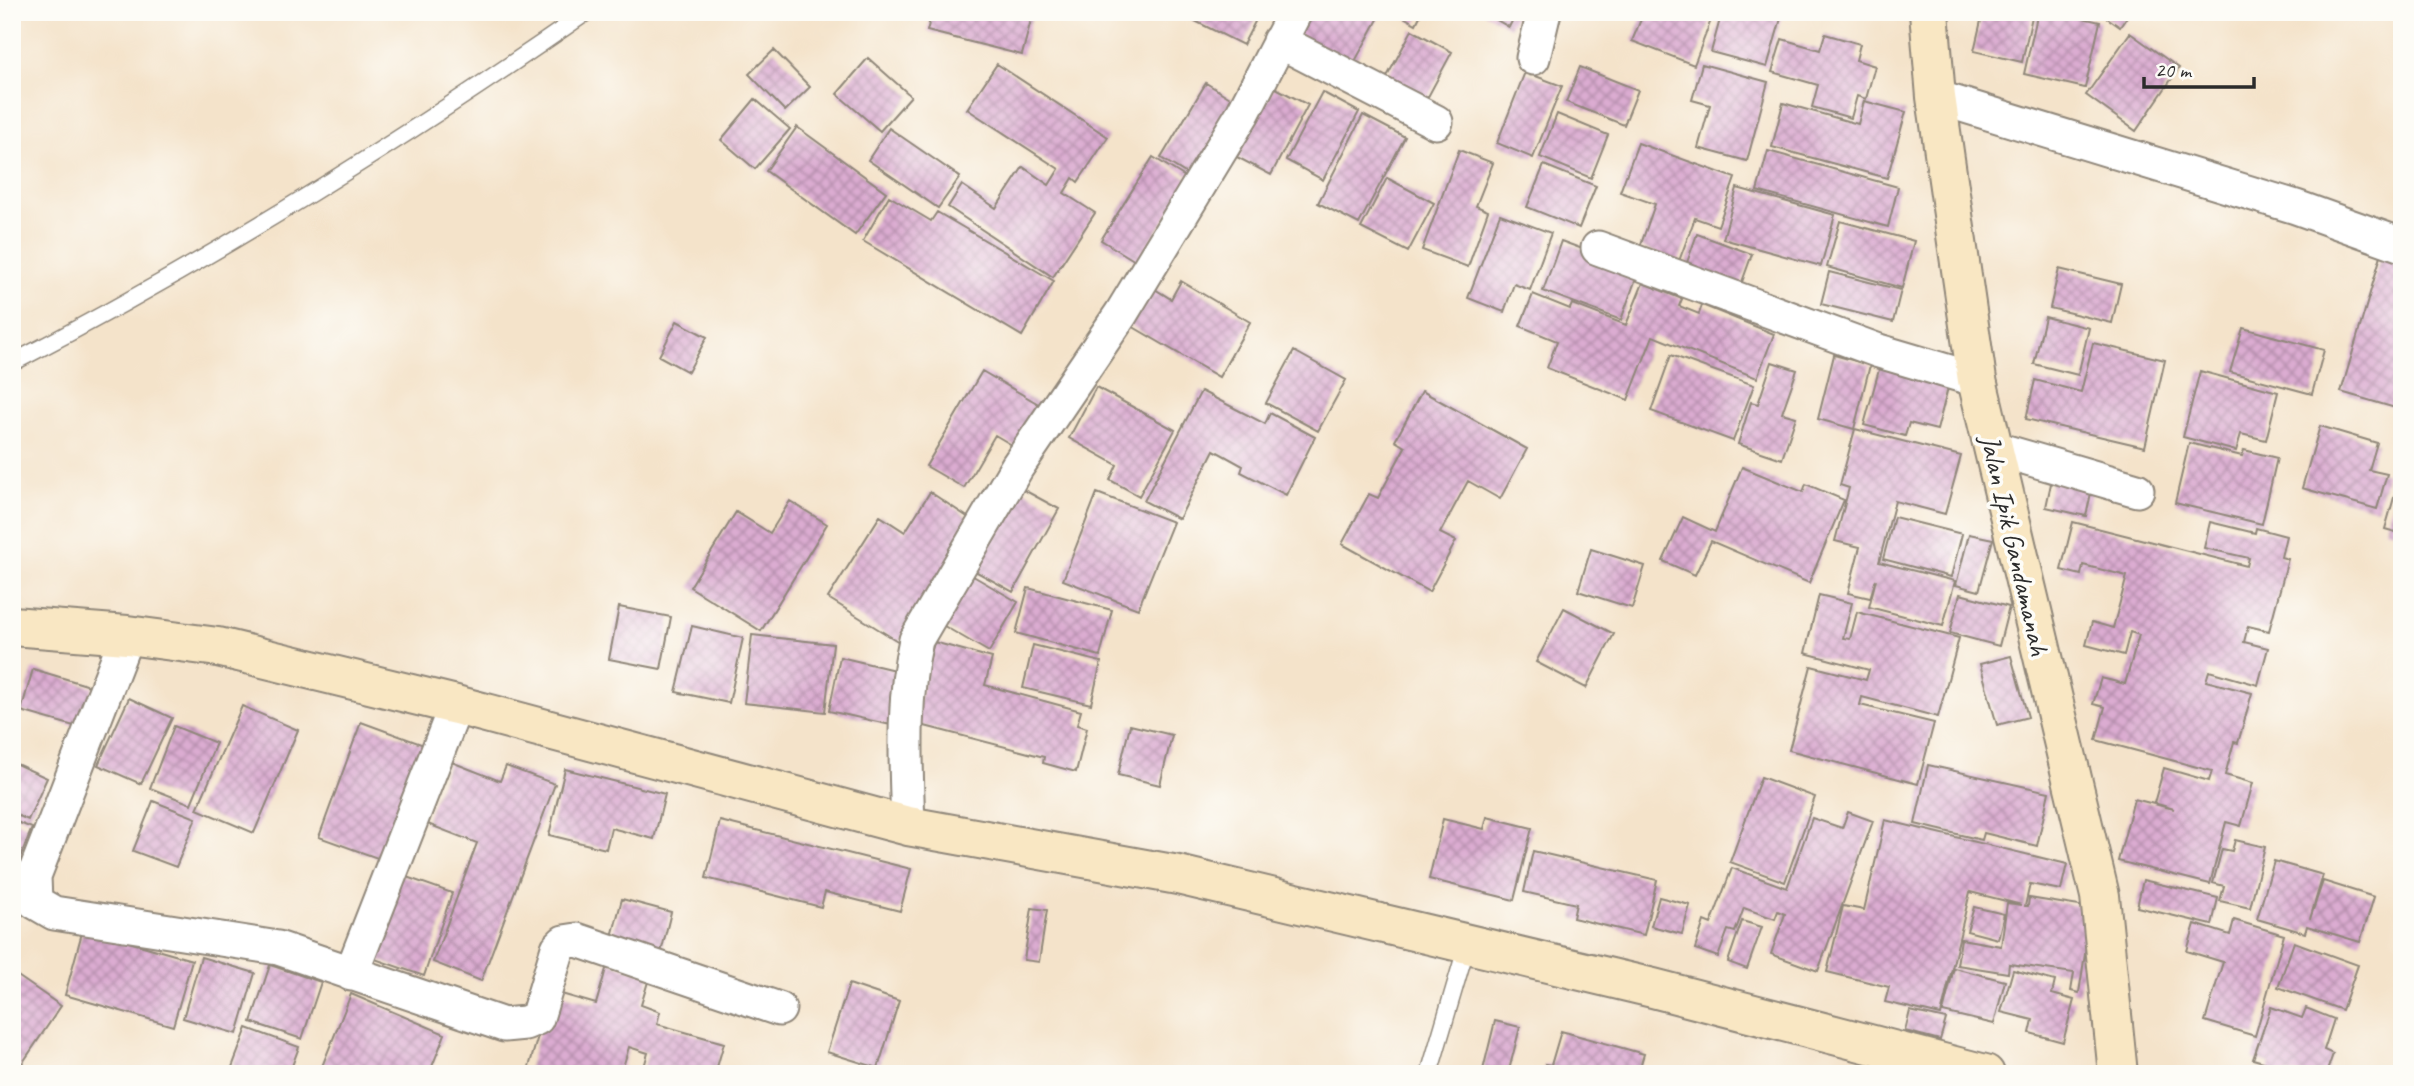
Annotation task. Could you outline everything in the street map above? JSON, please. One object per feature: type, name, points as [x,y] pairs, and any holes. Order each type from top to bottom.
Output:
[{"type":"street","points":[[908,826],[905,711],[909,671],[916,640],[1017,467],[1121,314],[1229,137],[1295,12]]},
{"type":"street","points":[[1533,58],[1544,12]]},
{"type":"street","name":"Jalan Ipik Gandamanah","points":[[1929,12],[1936,97],[1977,380],[2100,896],[2118,1074]]},
{"type":"street","points":[[1279,41],[1436,122]]},
{"type":"street","points":[[1936,97],[2296,207],[2402,245]]},
{"type":"street","points":[[1598,248],[1879,351],[1977,380]]},
{"type":"street","points":[[1993,448],[2137,490]]},
{"type":"street","points":[[12,626],[127,635],[218,647],[456,705],[908,826],[1178,875],[1467,946],[1653,988],[1985,1074]]},
{"type":"street","points":[[127,635],[23,910],[278,948],[504,1025],[525,1023],[537,1018],[558,948],[564,942],[577,940],[779,1009]]},
{"type":"street","points":[[351,974],[456,705]]},
{"type":"lane","points":[[12,363],[92,321],[255,228],[461,100],[587,12]]},
{"type":"lane","points":[[1429,1074],[1467,946]]},
{"type":"building","points":[[932,12],[1033,12],[1022,55],[927,31]]},
{"type":"building","points":[[1177,12],[1260,12],[1243,45]]},
{"type":"building","points":[[1301,12],[1382,12],[1353,65],[1291,31]]},
{"type":"building","points":[[1395,12],[1422,12],[1416,24]]},
{"type":"building","points":[[1483,12],[1517,12],[1509,27]]},
{"type":"building","points":[[1644,12],[1714,12],[1694,65],[1632,41]]},
{"type":"building","points":[[1722,12],[1773,12],[1782,15],[1767,67],[1711,52]]},
{"type":"building","points":[[1983,12],[2033,12],[2022,62],[1974,51]]},
{"type":"building","points":[[2038,12],[2057,12],[2100,22],[2085,88],[2024,74]]},
{"type":"building","points":[[2099,12],[2130,12],[2120,27]]},
{"type":"building","points":[[1412,30],[1452,52],[1422,108],[1382,86]]},
{"type":"building","points":[[2130,33],[2179,68],[2136,131],[2086,95]]},
{"type":"building","points":[[1825,34],[1860,44],[1856,60],[1875,66],[1866,99],[1857,96],[1851,118],[1812,107],[1818,85],[1772,72],[1782,39],[1820,50]]},
{"type":"building","points":[[774,50],[810,87],[785,111],[749,74]]},
{"type":"building","points":[[868,58],[911,96],[880,131],[837,94]]},
{"type":"building","points":[[997,64],[1108,137],[1078,182],[1073,178],[1064,193],[1095,213],[1053,277],[948,207],[962,185],[996,208],[1023,167],[1049,185],[1059,169],[967,109]]},
{"type":"building","points":[[1702,64],[1768,82],[1747,161],[1698,148],[1710,105],[1692,100]]},
{"type":"building","points":[[1580,67],[1638,90],[1624,125],[1566,102]]},
{"type":"building","points":[[1525,72],[1562,86],[1533,158],[1497,143]]},
{"type":"building","points":[[1206,83],[1240,104],[1195,179],[1161,158]]},
{"type":"building","points":[[1274,87],[1308,105],[1271,175],[1237,157]]},
{"type":"building","points":[[1322,92],[1359,112],[1323,180],[1286,160]]},
{"type":"building","points":[[755,99],[790,129],[755,169],[721,140]]},
{"type":"building","points":[[1864,101],[1906,112],[1887,178],[1772,147],[1783,103],[1858,124]]},
{"type":"building","points":[[1557,114],[1608,135],[1591,178],[1540,157]]},
{"type":"building","points":[[1363,115],[1405,137],[1359,224],[1318,203]]},
{"type":"building","points":[[797,127],[886,192],[855,235],[766,171]]},
{"type":"building","points":[[889,128],[960,177],[938,208],[868,160]]},
{"type":"building","points":[[1638,143],[1735,178],[1718,226],[1695,218],[1679,261],[1640,247],[1655,204],[1620,192]]},
{"type":"building","points":[[1459,150],[1493,163],[1476,206],[1488,211],[1468,267],[1422,250]]},
{"type":"building","points":[[1768,151],[1898,187],[1888,227],[1757,191]]},
{"type":"building","points":[[1153,157],[1190,180],[1137,262],[1101,240]]},
{"type":"building","points":[[1544,165],[1596,186],[1579,228],[1527,207]]},
{"type":"building","points":[[1387,178],[1434,203],[1408,252],[1361,228]]},
{"type":"building","points":[[1737,188],[1835,215],[1821,266],[1723,239]]},
{"type":"building","points":[[889,196],[931,221],[937,212],[1054,281],[1022,336],[863,241]]},
{"type":"building","points":[[1500,214],[1551,233],[1530,290],[1514,284],[1504,312],[1468,298]]},
{"type":"building","points":[[1840,221],[1914,241],[1902,288],[1827,267]]},
{"type":"building","points":[[1697,234],[1752,254],[1738,293],[1683,274]]},
{"type":"building","points":[[1561,241],[1639,270],[1621,320],[1543,291]]},
{"type":"building","points":[[2382,252],[2402,258],[2402,410],[2341,392]]},
{"type":"building","points":[[2059,269],[2121,284],[2112,323],[2050,308]]},
{"type":"building","points":[[1829,272],[1901,290],[1893,322],[1821,304]]},
{"type":"building","points":[[1181,281],[1250,322],[1219,377],[1123,321],[1145,283],[1171,299]]},
{"type":"building","points":[[1643,283],[1682,299],[1679,306],[1699,314],[1702,305],[1774,334],[1757,378],[1653,336],[1628,400],[1547,368],[1557,341],[1520,326],[1533,294],[1570,309],[1572,304],[1626,325]]},
{"type":"building","points":[[2045,317],[2089,328],[2078,375],[2034,364]]},
{"type":"building","points":[[677,321],[707,337],[688,372],[659,356]]},
{"type":"building","points":[[2243,328],[2324,350],[2312,394],[2230,372]]},
{"type":"building","points":[[2093,343],[2165,360],[2145,447],[2026,419],[2035,380],[2081,392]]},
{"type":"building","points":[[1294,351],[1346,380],[1318,431],[1266,403]]},
{"type":"building","points":[[1671,355],[1754,385],[1733,441],[1651,411]]},
{"type":"building","points":[[1834,355],[1870,365],[1854,429],[1818,419]]},
{"type":"building","points":[[1772,362],[1797,370],[1782,413],[1796,417],[1782,459],[1738,444],[1751,402],[1758,404]]},
{"type":"building","points":[[1880,366],[1949,384],[1937,430],[1909,423],[1905,436],[1864,425]]},
{"type":"building","points":[[982,371],[1047,409],[1022,451],[995,435],[964,488],[926,466]]},
{"type":"building","points":[[2200,371],[2278,392],[2266,440],[2241,434],[2236,451],[2183,437]]},
{"type":"building","points":[[1096,387],[1175,430],[1139,496],[1110,480],[1117,465],[1069,438]]},
{"type":"building","points":[[1201,391],[1265,424],[1270,413],[1315,437],[1286,495],[1241,472],[1243,466],[1214,450],[1179,519],[1144,501]]},
{"type":"building","points":[[1422,391],[1527,449],[1500,499],[1468,481],[1440,533],[1456,541],[1429,592],[1342,544],[1369,494],[1378,498],[1405,447],[1395,441]]},
{"type":"building","points":[[2320,426],[2377,443],[2369,470],[2387,474],[2377,509],[2302,488]]},
{"type":"building","points":[[1855,429],[1961,456],[1945,514],[1895,501],[1879,562],[1955,581],[1943,626],[1869,607],[1876,579],[1870,598],[1848,593],[1860,547],[1835,541],[1849,488],[1840,485]]},
{"type":"building","points":[[2189,443],[2242,456],[2244,450],[2277,458],[2262,524],[2175,503]]},
{"type":"building","points":[[1742,467],[1803,492],[1806,484],[1844,500],[1809,583],[1711,541],[1695,575],[1663,561],[1683,517],[1715,532]]},
{"type":"building","points":[[2402,473],[2402,534],[2385,529]]},
{"type":"building","points":[[2053,474],[2093,484],[2086,516],[2046,507]]},
{"type":"building","points":[[1011,483],[1059,509],[1013,592],[966,566]]},
{"type":"building","points":[[930,492],[975,522],[899,642],[828,598],[880,516],[905,532]]},
{"type":"building","points":[[1097,493],[1173,522],[1138,609],[1063,580]]},
{"type":"building","points":[[790,501],[827,524],[761,631],[690,587],[736,512],[770,533]]},
{"type":"building","points":[[1894,517],[1962,534],[1951,577],[1883,559]]},
{"type":"building","points":[[2073,522],[2247,566],[2249,558],[2204,548],[2210,522],[2255,533],[2256,528],[2286,536],[2281,557],[2288,559],[2269,631],[2248,626],[2244,642],[2268,648],[2258,685],[2209,671],[2206,681],[2252,693],[2238,743],[2234,742],[2225,775],[2253,783],[2241,826],[2226,822],[2210,884],[2118,861],[2134,799],[2174,809],[2154,803],[2164,768],[2209,781],[2212,771],[2096,740],[2105,707],[2093,704],[2101,678],[2125,684],[2139,635],[2130,632],[2124,655],[2086,645],[2092,622],[2113,628],[2127,576],[2083,565],[2081,575],[2061,570]]},
{"type":"building","points":[[1969,534],[1993,539],[1979,591],[1956,585]]},
{"type":"building","points":[[1591,549],[1645,566],[1632,608],[1578,591]]},
{"type":"building","points":[[961,569],[1018,602],[989,652],[932,619]]},
{"type":"building","points":[[1028,588],[1112,610],[1100,656],[1016,633]]},
{"type":"building","points":[[1960,594],[2009,607],[1999,646],[1950,633]]},
{"type":"building","points":[[1819,595],[1852,603],[1843,638],[1850,639],[1857,612],[1959,638],[1938,717],[1862,697],[1860,705],[1934,723],[1918,784],[1789,750],[1811,666],[1866,680],[1869,670],[1805,653]]},
{"type":"building","points":[[619,607],[671,617],[661,669],[609,659]]},
{"type":"building","points":[[1564,608],[1614,634],[1586,688],[1536,662]]},
{"type":"building","points":[[692,626],[743,638],[729,703],[676,692]]},
{"type":"building","points":[[752,635],[833,644],[825,712],[744,703]]},
{"type":"building","points":[[934,642],[992,658],[985,685],[1081,711],[1077,725],[1087,728],[1076,772],[1043,763],[1044,757],[913,723]]},
{"type":"building","points":[[1033,645],[1101,662],[1091,704],[1023,688]]},
{"type":"building","points":[[2011,656],[2028,717],[1997,725],[1980,664]]},
{"type":"building","points":[[840,657],[903,672],[891,725],[829,711]]},
{"type":"building","points":[[33,669],[93,687],[81,728],[21,711]]},
{"type":"building","points":[[129,698],[172,718],[141,784],[98,765]]},
{"type":"building","points":[[242,706],[298,730],[254,833],[197,809]]},
{"type":"building","points":[[361,722],[424,745],[383,860],[319,837]]},
{"type":"building","points":[[1130,725],[1172,735],[1160,785],[1118,775]]},
{"type":"building","points":[[174,726],[216,743],[191,804],[150,788]]},
{"type":"building","points":[[449,761],[500,781],[506,766],[555,784],[481,981],[433,962],[477,843],[425,823]]},
{"type":"building","points":[[12,762],[47,778],[28,820],[12,813]]},
{"type":"building","points":[[1928,765],[2049,792],[2037,846],[1984,833],[1982,840],[1915,824]]},
{"type":"building","points":[[565,769],[665,794],[654,839],[611,828],[606,849],[549,835]]},
{"type":"building","points":[[1761,777],[1815,797],[1785,882],[1730,862]]},
{"type":"building","points":[[153,801],[196,818],[176,867],[133,851]]},
{"type":"building","points":[[1848,812],[1873,821],[1818,971],[1771,954],[1785,914],[1778,911],[1775,919],[1744,908],[1735,932],[1728,930],[1718,957],[1695,949],[1704,921],[1711,924],[1732,868],[1787,888],[1812,818],[1842,828]]},
{"type":"building","points":[[1487,817],[1532,828],[1514,900],[1429,879],[1443,819],[1484,829]]},
{"type":"building","points":[[12,820],[32,828],[12,877]]},
{"type":"building","points":[[1885,820],[2067,864],[2061,890],[2030,884],[2025,906],[2028,906],[2029,898],[2092,908],[2079,993],[2071,991],[2074,973],[2009,964],[2008,973],[1957,965],[1961,939],[2001,946],[2007,903],[2022,905],[1970,892],[1941,1015],[1885,1002],[1889,987],[1827,972],[1843,906],[1864,910]]},
{"type":"building","points":[[720,821],[911,869],[900,911],[825,892],[821,907],[706,878]]},
{"type":"building","points":[[2235,840],[2265,847],[2250,908],[2220,901],[2224,886],[2213,883],[2222,849],[2232,851]]},
{"type":"building","points":[[1533,851],[1657,880],[1644,935],[1573,918],[1576,904],[1524,892]]},
{"type":"building","points":[[2274,861],[2323,875],[2310,919],[2323,881],[2374,897],[2360,942],[2307,926],[2305,933],[2257,919]]},
{"type":"building","points":[[395,873],[452,893],[424,976],[366,956]]},
{"type":"building","points":[[2143,880],[2218,898],[2212,925],[2137,907]]},
{"type":"building","points":[[1659,897],[1690,905],[1682,934],[1651,926]]},
{"type":"building","points":[[622,899],[671,912],[659,961],[609,948]]},
{"type":"building","points":[[1974,907],[2004,914],[1998,939],[1967,931]]},
{"type":"building","points":[[1032,908],[1047,910],[1039,962],[1024,960]]},
{"type":"building","points":[[2234,920],[2284,935],[2255,1036],[2205,1021],[2223,962],[2187,951],[2195,924],[2230,935]]},
{"type":"building","points":[[1742,921],[1762,927],[1747,969],[1728,962]]},
{"type":"building","points":[[83,929],[192,960],[173,1026],[65,995]]},
{"type":"building","points":[[2294,942],[2358,965],[2342,1010],[2278,987]]},
{"type":"building","points":[[201,957],[255,973],[237,1034],[183,1018]]},
{"type":"building","points":[[608,962],[650,975],[641,1005],[660,1012],[657,1024],[724,1043],[715,1074],[642,1074],[648,1053],[629,1047],[621,1074],[527,1074],[551,991],[596,1004]]},
{"type":"building","points":[[270,965],[321,982],[302,1039],[251,1022]]},
{"type":"building","points":[[1954,968],[2005,981],[1994,1024],[1943,1012]]},
{"type":"building","points":[[2013,970],[2055,981],[2052,994],[2074,1000],[2063,1042],[2030,1033],[2033,1020],[2001,1012]]},
{"type":"building","points":[[12,972],[61,1006],[15,1074],[12,1074]]},
{"type":"building","points":[[849,984],[899,1001],[878,1068],[827,1052]]},
{"type":"building","points":[[351,994],[445,1034],[429,1074],[319,1074]]},
{"type":"building","points":[[2271,1007],[2302,1018],[2306,1008],[2334,1019],[2324,1050],[2333,1054],[2326,1074],[2267,1074],[2270,1064],[2253,1059]]},
{"type":"building","points":[[1910,1011],[1946,1019],[1940,1040],[1905,1031]]},
{"type":"building","points":[[1495,1021],[1520,1027],[1508,1074],[1483,1070]]},
{"type":"building","points":[[247,1028],[299,1047],[289,1074],[242,1074],[231,1070]]},
{"type":"building","points":[[1561,1031],[1644,1054],[1638,1074],[1542,1074],[1545,1064],[1551,1065]]}]
